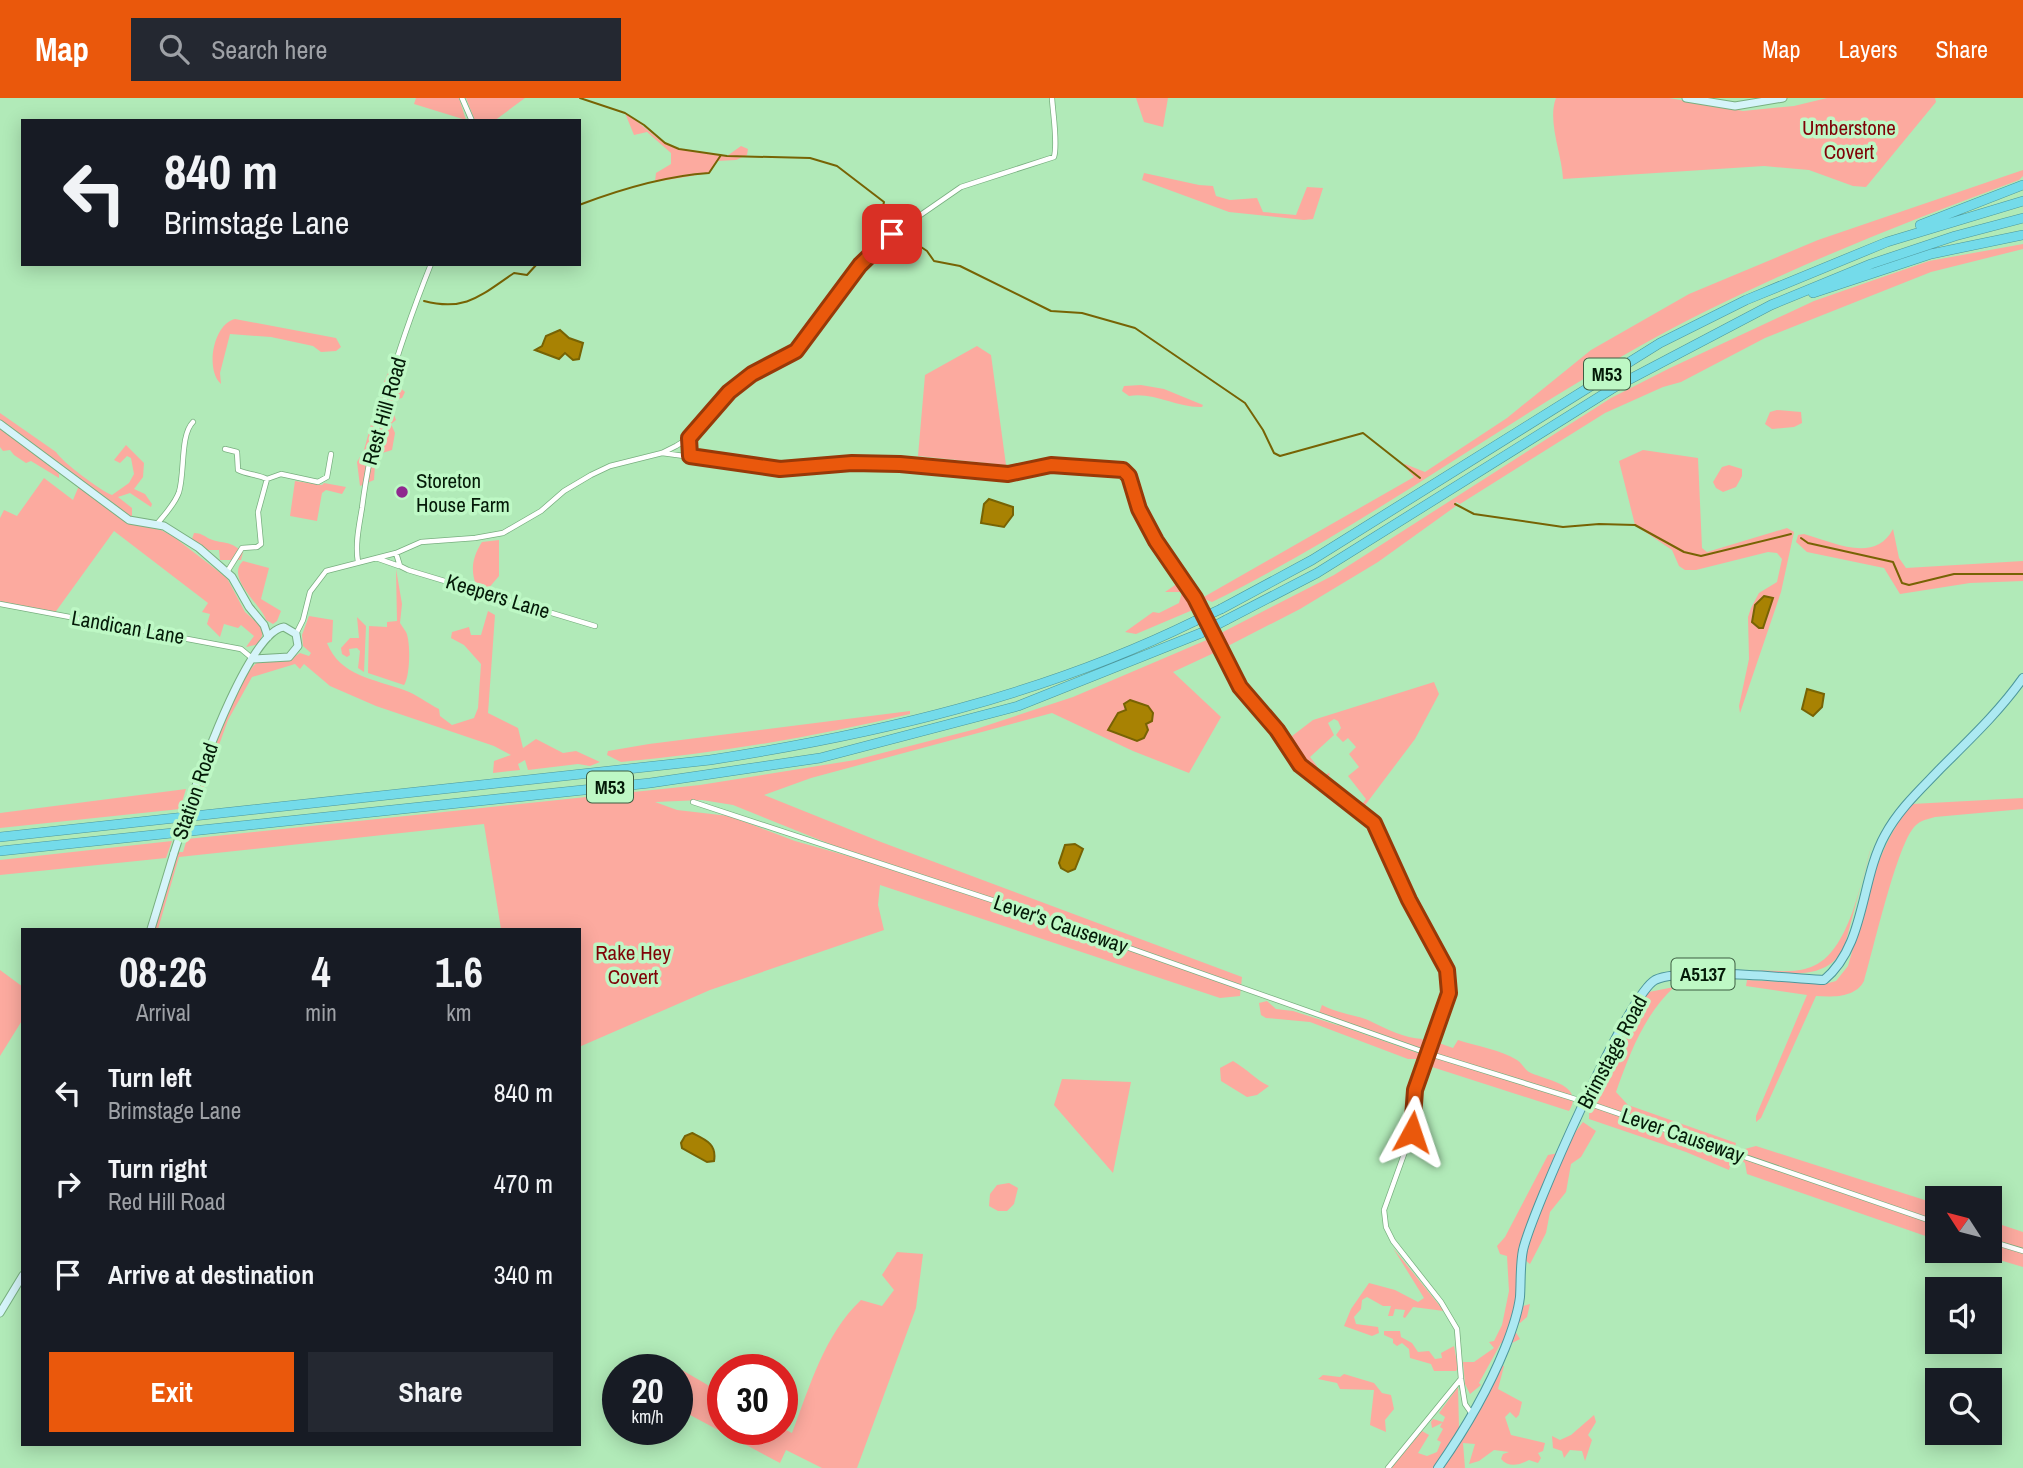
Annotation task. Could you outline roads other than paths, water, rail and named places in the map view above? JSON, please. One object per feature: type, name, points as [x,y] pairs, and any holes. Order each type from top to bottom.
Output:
[{"type":"highway","points":[[1854,254],[1905,230],[2023,185]]},
{"type":"highway","name":"M53","points":[[0,837],[710,760],[871,732],[961,709],[1087,666],[1221,609],[1312,559],[1660,343],[1746,300],[1854,254],[1952,220],[2023,201]]},
{"type":"highway","name":"M53","points":[[0,852],[650,783],[820,758],[1018,706],[1201,633],[1317,573],[1615,387],[1771,305],[1871,264],[1955,236],[2023,218]]},
{"type":"highway","points":[[1771,305],[1835,287],[1931,254],[2023,235]]},
{"type":"main road","name":"Brimstage Road","points":[[1438,1468],[1472,1415],[1505,1348],[1520,1301],[1523,1251],[1541,1195],[1626,1021],[1645,990],[1655,981],[1680,974],[1824,980],[1838,967],[1848,951],[1876,855],[1891,824],[1906,804],[1998,711],[2023,678]]},
{"type":"street","points":[[462,98],[471,119]]},
{"type":"street","points":[[253,659],[284,659],[294,654],[298,642],[296,634],[303,620],[310,592],[319,576],[338,566],[396,553],[421,542],[503,533],[541,511],[564,491],[591,475],[621,462],[662,453],[689,438],[729,392],[752,374],[796,351],[853,272],[892,234],[961,187],[1054,158],[1056,149],[1052,98]]},
{"type":"street","points":[[1686,98],[1735,106],[1783,98]]},
{"type":"street","name":"Rest Hill Road","points":[[358,562],[356,548],[365,476],[406,336],[430,266]]},
{"type":"street","points":[[157,524],[175,502],[184,474],[186,431],[193,422]]},
{"type":"street","points":[[0,424],[129,520],[157,524],[176,532],[227,572],[257,616],[268,637],[269,651],[275,657]]},
{"type":"street","points":[[689,438],[690,456]]},
{"type":"street","points":[[225,449],[237,452],[238,470],[267,479],[281,474],[300,480],[322,481],[327,477],[331,454]]},
{"type":"street","points":[[662,453],[780,469],[852,463],[900,464],[1008,474],[1051,465],[1123,470],[1129,476],[1139,509],[1156,541],[1195,598],[1240,687],[1277,730],[1300,765],[1366,816],[1379,831],[1409,900],[1447,970],[1449,993],[1415,1090],[1412,1132],[1384,1210],[1386,1227],[1407,1262],[1441,1302],[1457,1329],[1465,1404],[1472,1415]]},
{"type":"street","points":[[227,572],[242,548],[257,547],[261,544],[257,515],[267,479]]},
{"type":"street","points":[[396,553],[400,566]]},
{"type":"street","name":"Keepers Lane","points":[[376,558],[595,626]]},
{"type":"street","name":"Landican Lane","points":[[0,604],[241,649],[253,659]]},
{"type":"street","points":[[257,616],[296,634]]},
{"type":"street","points":[[268,637],[272,631],[281,627]]},
{"type":"street","name":"Station Road","points":[[151,928],[193,795],[229,703],[268,637]]},
{"type":"street","name":"Lever's Causeway","points":[[693,803],[1013,906],[1427,1053]]},
{"type":"street","name":"Lever Causeway","points":[[1427,1053],[1585,1102],[1925,1219]]},
{"type":"street","points":[[2002,1245],[2023,1251]]},
{"type":"street","points":[[0,1313],[21,1278]]},
{"type":"street","points":[[1388,1468],[1461,1379]]},
{"type":"waterway","points":[[580,98],[625,113],[665,143],[679,149],[727,156],[810,158],[837,166],[884,202],[881,215],[892,227]]},
{"type":"waterway","points":[[581,204],[643,184],[709,173],[721,155]]},
{"type":"waterway","points":[[899,235],[913,226],[918,245],[927,251],[934,261],[960,266],[1051,311],[1082,313],[1135,328],[1245,403],[1274,453],[1280,456],[1363,433],[1420,478]]},
{"type":"waterway","points":[[424,301],[439,304],[462,303],[482,294],[514,273],[527,275],[535,266]]},
{"type":"waterway","points":[[1455,504],[1474,514],[1563,527],[1635,525],[1684,552],[1701,556],[1791,534]]},
{"type":"waterway","points":[[1801,538],[1808,543],[1893,562],[1902,583],[1909,585],[1954,574],[2023,574]]},
{"type":"place","name":"Storeton House Farm","points":[[402,492]]},
{"type":"park label","name":"Umberstone Covert","points":[[1849,139]]},
{"type":"park label","name":"Rake Hey Covert","points":[[633,964]]}]
